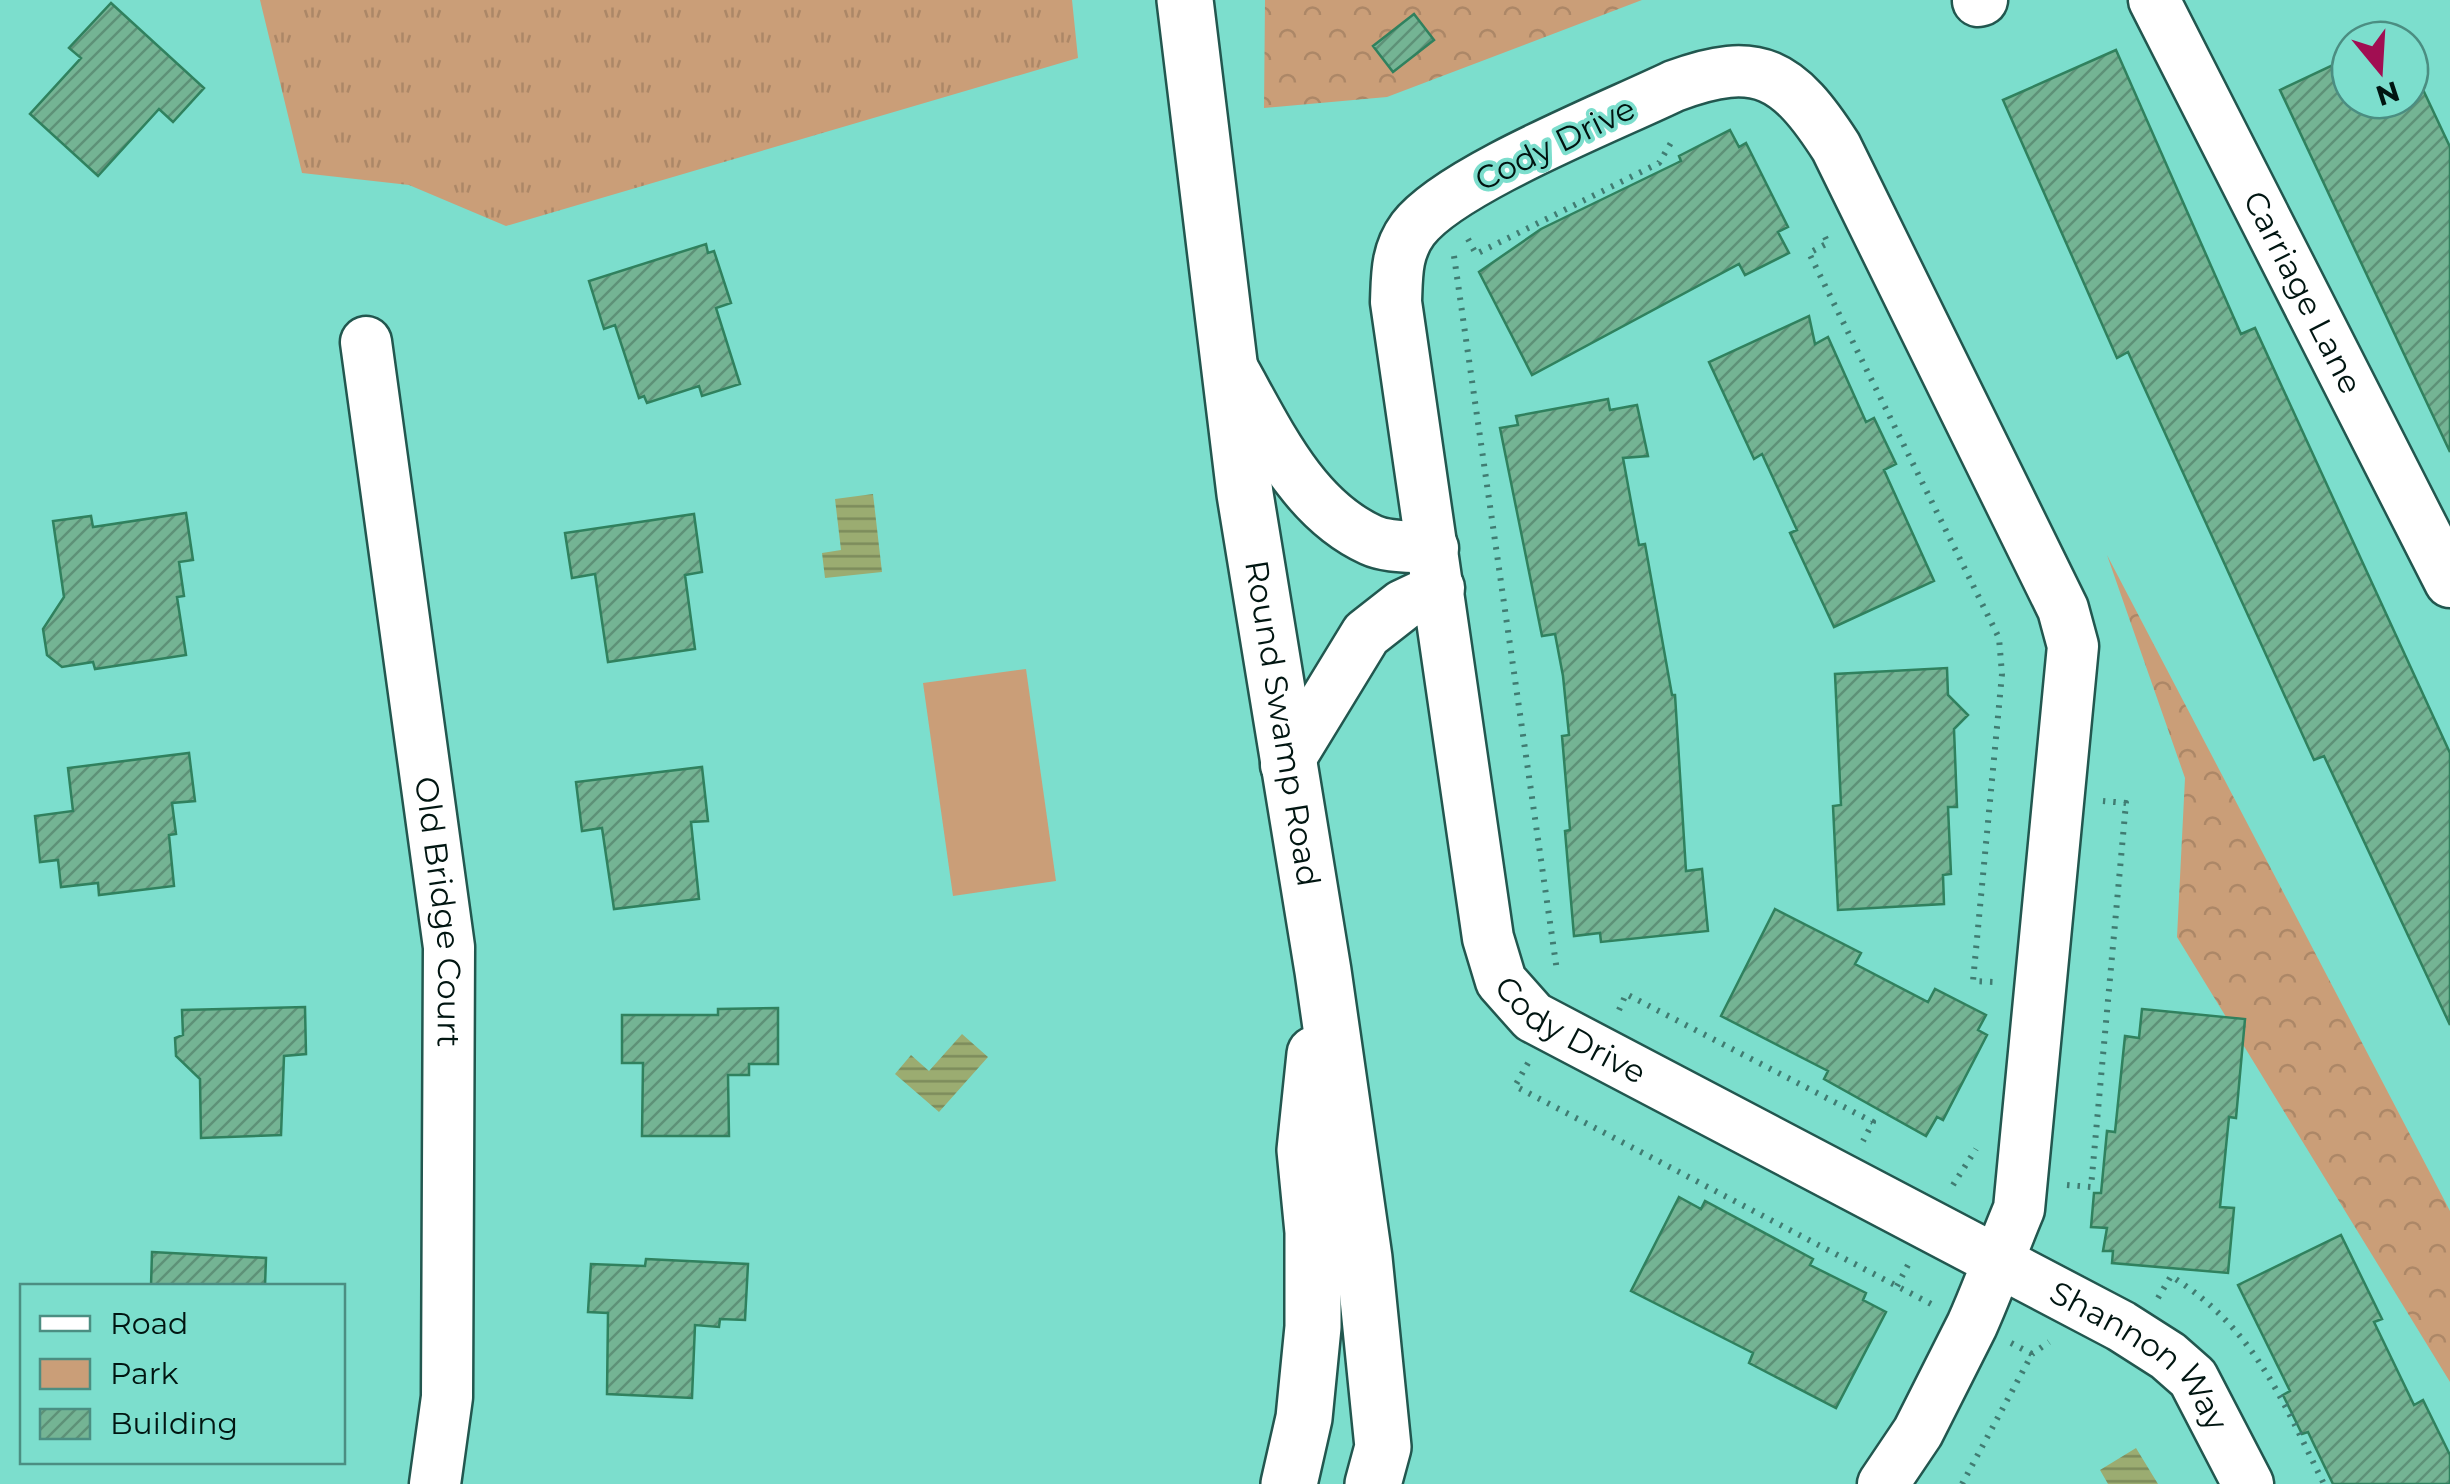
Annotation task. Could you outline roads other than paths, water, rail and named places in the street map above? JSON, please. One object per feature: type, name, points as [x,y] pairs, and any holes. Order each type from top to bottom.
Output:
[{"type":"main road","name":"Round Swamp Road","points":[[1186,0],[1228,360],[1286,765],[1323,971],[1364,1258],[1378,1466]]},
{"type":"main road","points":[[1289,1484],[1310,1374],[1314,1276],[1306,1150],[1323,971]]},
{"type":"street","name":"Carriage Lane","points":[[2154,0],[2450,582]]},
{"type":"street","name":"Cody Drive","points":[[1883,1484],[1918,1432],[1972,1324],[1998,1261],[2019,1209],[2073,646],[2063,609],[1836,146],[1806,102],[1773,78],[1740,70],[1707,74],[1468,186],[1432,208],[1412,231],[1397,258],[1396,302],[1488,938],[1502,982],[1533,1017],[1998,1261]]},
{"type":"street","name":"Old Bridge Court","points":[[366,342],[449,947],[448,1397],[435,1484]]},
{"type":"street","points":[[1228,360],[1286,462],[1331,516],[1374,542],[1436,568],[1403,605],[1366,634],[1286,765]]},
{"type":"street","name":"Shannon Way","points":[[1998,1261],[2121,1326],[2180,1366],[2208,1403],[2248,1484]]}]
